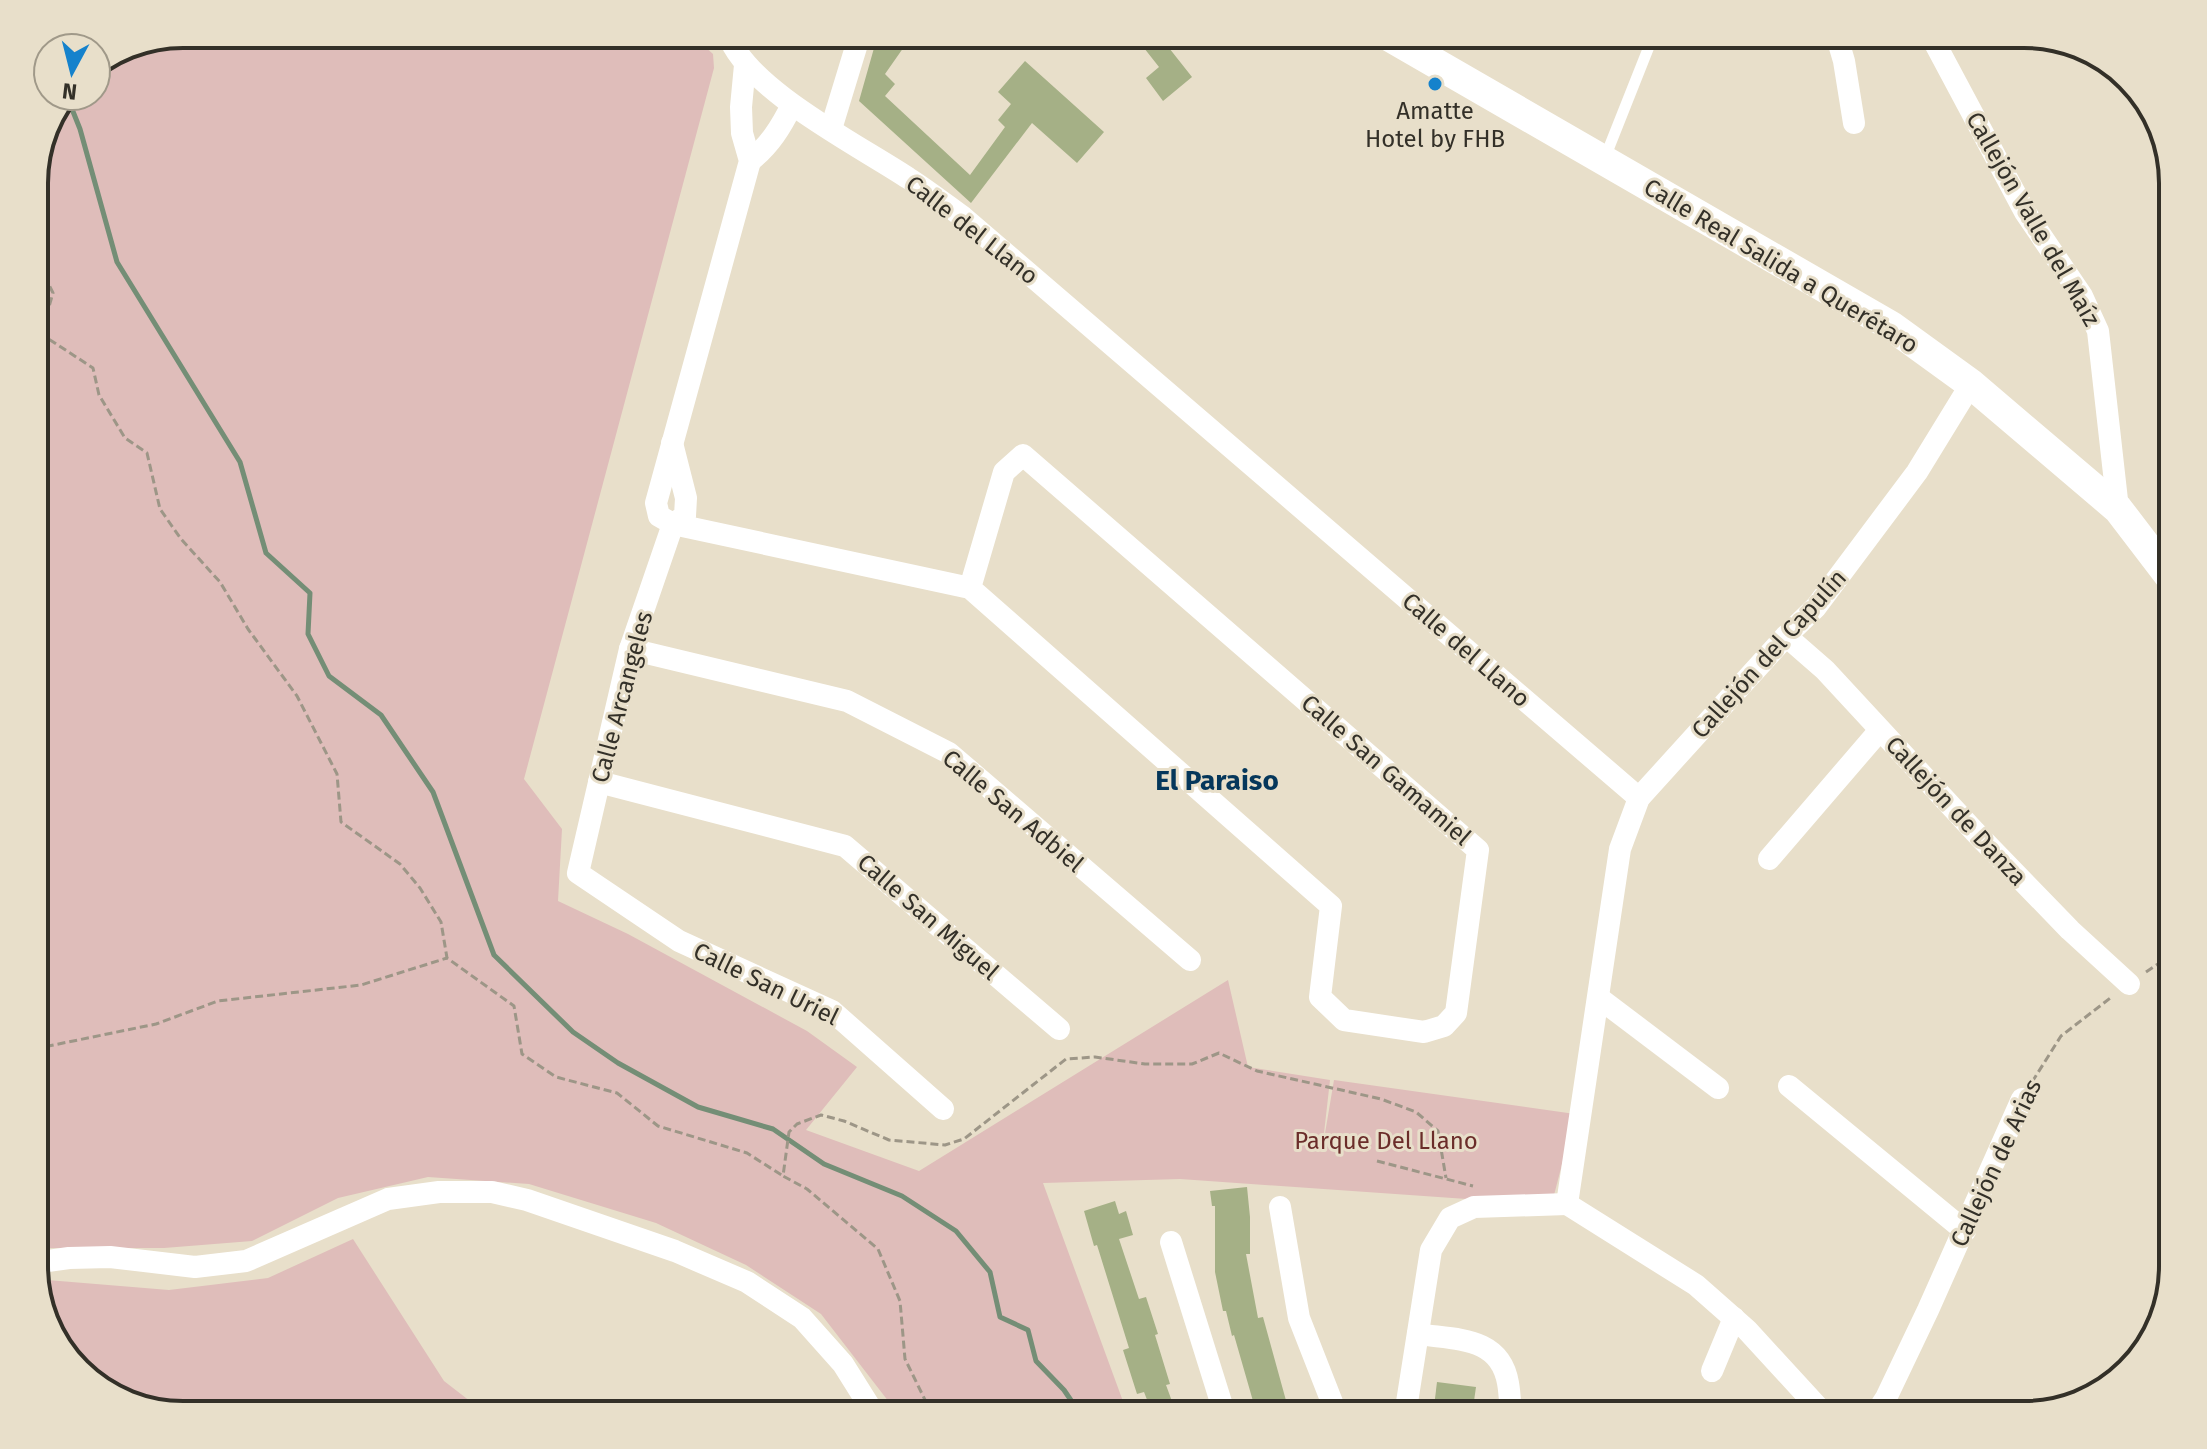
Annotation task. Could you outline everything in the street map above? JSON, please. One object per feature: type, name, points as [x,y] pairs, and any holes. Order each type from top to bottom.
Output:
[{"type":"street","name":"Calle del Llano","points":[[733,48],[745,65],[792,105],[910,179],[963,217],[1639,798]]},
{"type":"street","points":[[831,129],[856,48]]},
{"type":"street","name":"Calle Real Salida a Querétaro","points":[[1409,48],[1891,326],[1971,384],[2118,509],[2159,563]]},
{"type":"street","points":[[1840,48],[1854,123]]},
{"type":"street","name":"Callejón Valle del Maíz","points":[[1937,48],[2025,212],[2082,296],[2098,331],[2118,509]]},
{"type":"street","name":"Calle Arcangeles","points":[[578,873],[630,649],[673,524],[685,516],[687,506],[672,442],[750,161],[742,133],[745,65]]},
{"type":"street","name":"Calle Arcangeles","points":[[750,161],[766,149],[792,105]]},
{"type":"street","name":"Callejón del Capulín","points":[[1639,798],[1816,607],[1908,485],[1971,384]]},
{"type":"street","name":"Calle San Gamamiel","points":[[673,524],[970,588],[1331,906],[1320,997],[1331,1010],[1344,1020],[1424,1032],[1444,1026],[1456,1013],[1478,850],[1023,455],[1004,472],[970,588]]},
{"type":"street","name":"Callejón de Danza","points":[[1786,636],[1825,670],[2070,930],[2129,984]]},
{"type":"street","name":"Calle San Adbiel","points":[[630,649],[847,701],[949,753],[1190,960]]},
{"type":"street","points":[[1769,859],[1880,730]]},
{"type":"street","name":"Calle San Miguel","points":[[599,782],[845,846],[1059,1029]]},
{"type":"street","points":[[1567,1204],[1620,849],[1639,798]]},
{"type":"street","name":"Calle San Uriel","points":[[578,873],[679,941],[832,1011],[943,1109]]},
{"type":"street","points":[[1599,998],[1718,1088]]},
{"type":"street","points":[[1789,1086],[1965,1231]]},
{"type":"street","name":"Callejón de Arias","points":[[1883,1401],[1904,1363],[1965,1231],[2022,1099]]},
{"type":"street","points":[[48,1261],[110,1257],[195,1267],[246,1261],[388,1199],[439,1192],[492,1192],[527,1200],[675,1251],[747,1282],[802,1318],[843,1364],[866,1401]]},
{"type":"street","points":[[1407,1401],[1431,1250],[1450,1218],[1474,1207],[1567,1204],[1696,1285],[1747,1330],[1812,1401]]},
{"type":"street","points":[[1280,1207],[1299,1318],[1332,1401]]},
{"type":"street","points":[[1171,1242],[1221,1401]]},
{"type":"street","points":[[1712,1371],[1734,1318]]},
{"type":"street","points":[[1418,1334],[1484,1344],[1499,1359],[1508,1380],[1510,1401]]},
{"type":"lane","points":[[1603,161],[1648,48]]},
{"type":"path","points":[[48,283],[53,293],[48,310]]},
{"type":"path","points":[[48,339],[93,368],[99,395],[125,438],[147,453],[160,509],[181,539],[220,582],[248,629],[297,696],[337,774],[341,822],[400,864],[420,888],[441,922],[447,958],[514,1006],[522,1054],[556,1077],[617,1093],[658,1126],[747,1153],[807,1189],[878,1249],[900,1301],[905,1359],[926,1401]]},
{"type":"path","points":[[48,1046],[156,1024],[218,1001],[361,985],[447,958]]},
{"type":"path","name":"Callejón de Arias","points":[[2022,1099],[2061,1036],[2159,963]]},
{"type":"path","points":[[783,1176],[789,1132],[797,1124],[821,1115],[889,1140],[945,1145],[964,1139],[1066,1059],[1095,1057],[1145,1064],[1192,1064],[1219,1053],[1257,1071],[1381,1099],[1416,1112],[1438,1131],[1446,1178]]},
{"type":"path","points":[[1377,1161],[1476,1187]]},
{"type":"green space","name":"Parque Del Llano","points":[[183,48],[706,48],[713,54],[714,68],[524,779],[562,829],[558,901],[628,934],[807,1031],[857,1067],[806,1130],[919,1171],[1228,980],[1248,1067],[1330,1080],[1322,1151],[1334,1080],[1575,1114],[1553,1199],[1481,1200],[1180,1179],[1043,1183],[1123,1401],[888,1401],[821,1314],[746,1265],[656,1223],[529,1184],[428,1177],[338,1198],[252,1241],[164,1248],[48,1248],[48,174],[58,132],[69,112],[112,112],[112,69],[132,58],[157,51]]},
{"type":"green space","points":[[353,1239],[444,1381],[470,1401],[183,1401],[140,1394],[108,1378],[82,1355],[66,1333],[55,1309],[49,1280],[169,1290],[268,1278]]},
{"type":"building","points":[[874,48],[903,48],[885,74],[895,84],[885,96],[970,175],[1005,127],[998,120],[1011,104],[998,92],[1025,61],[1104,132],[1077,163],[1032,123],[971,203],[859,101]]},
{"type":"building","points":[[1144,48],[1169,48],[1192,77],[1163,101],[1146,78],[1159,67]]},
{"type":"building","points":[[1247,1187],[1250,1254],[1246,1254],[1258,1318],[1263,1317],[1286,1401],[1253,1401],[1234,1335],[1226,1311],[1223,1311],[1215,1272],[1215,1206],[1212,1206],[1210,1191]]},
{"type":"building","points":[[1115,1201],[1119,1214],[1126,1211],[1133,1235],[1119,1239],[1139,1299],[1146,1297],[1158,1334],[1155,1335],[1170,1384],[1166,1385],[1172,1401],[1148,1401],[1144,1392],[1137,1394],[1123,1350],[1129,1348],[1084,1211]]},
{"type":"building","points":[[1437,1382],[1476,1387],[1474,1401],[1435,1401]]},
{"type":"waterway","points":[[73,112],[117,262],[240,462],[266,553],[310,593],[308,634],[329,676],[381,715],[433,792],[494,955],[573,1032],[618,1063],[698,1107],[773,1129],[824,1164],[902,1196],[956,1231],[990,1272],[1000,1317],[1028,1330],[1036,1361],[1071,1401]]},
{"type":"place","name":"Amatte Hotel by FHB","points":[[1435,84]]},
{"type":"district","name":"El Paraiso","points":[[1217,780]]}]
